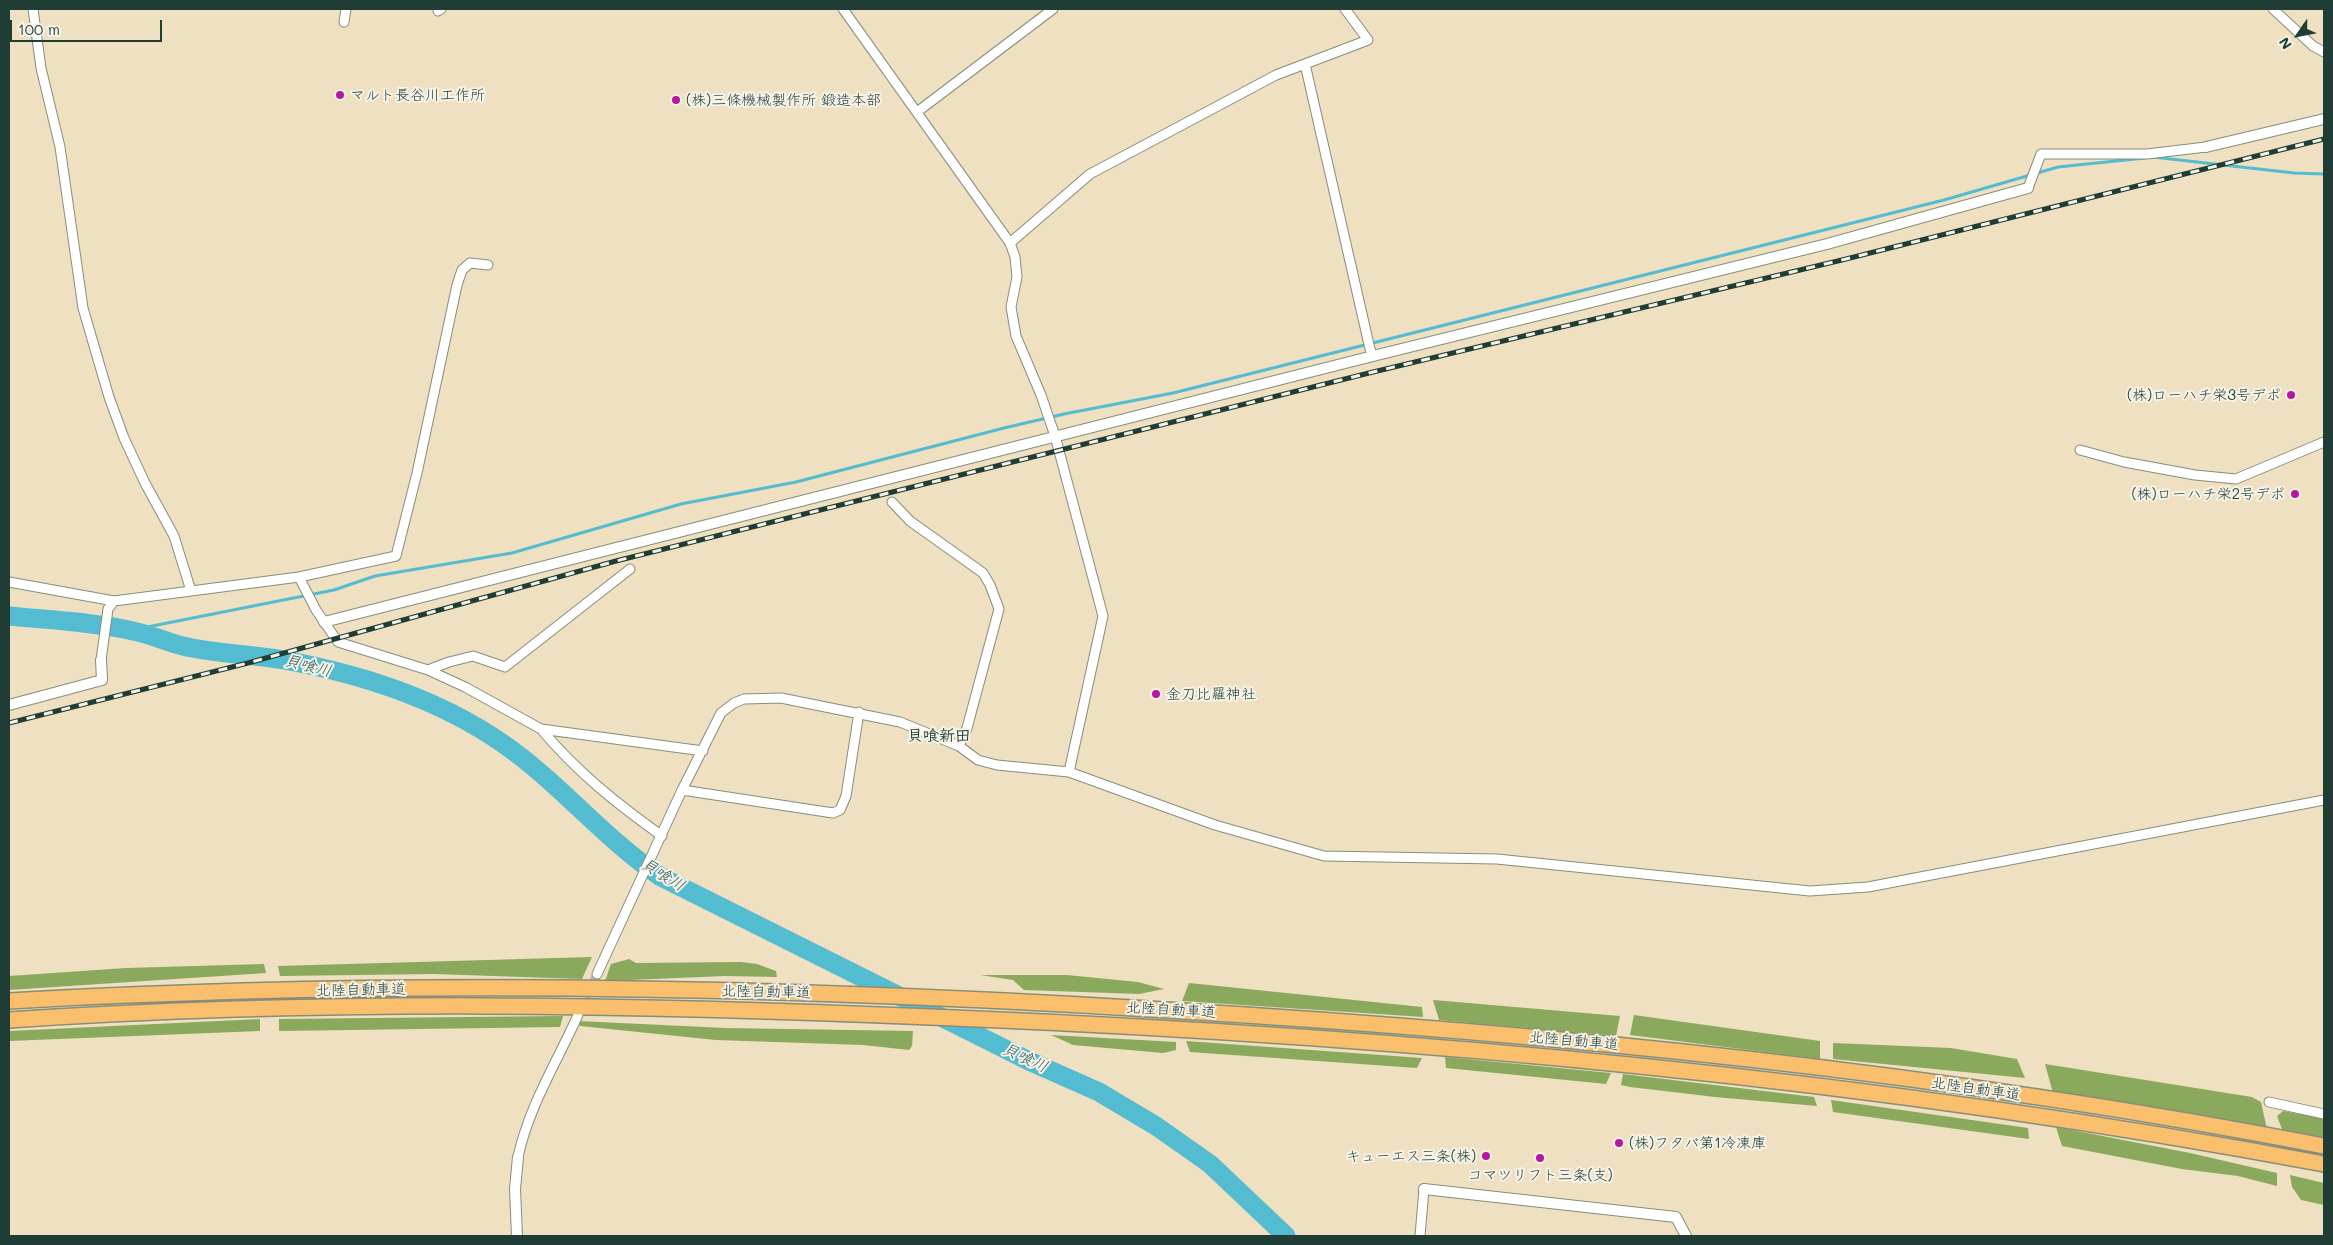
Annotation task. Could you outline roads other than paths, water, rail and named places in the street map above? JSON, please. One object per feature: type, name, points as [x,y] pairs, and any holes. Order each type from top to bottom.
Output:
[{"type":"highway","name":"北陸自動車道","points":[[9,1001],[182,993],[605,989],[791,992],[1024,1001],[1393,1025],[1741,1059],[2041,1098],[2324,1146]]},
{"type":"highway","name":"北陸自動車道","points":[[9,1020],[84,1015],[339,1007],[584,1008],[828,1012],[1065,1022],[1375,1042],[1608,1062],[2022,1113],[2324,1164]]},
{"type":"street","points":[[33,9],[41,68],[60,147],[83,308],[109,397],[121,430],[145,483],[174,536],[191,591]]},
{"type":"street","points":[[344,22],[346,9]]},
{"type":"street","points":[[843,9],[1010,243],[1015,257],[1017,277],[1011,307],[1016,336],[1041,395],[1055,436],[1103,616],[1069,772]]},
{"type":"street","points":[[917,112],[1053,9]]},
{"type":"street","points":[[1010,243],[1090,174],[1276,75],[1368,40],[1345,9]]},
{"type":"street","points":[[2273,9],[2313,46],[2324,52]]},
{"type":"street","points":[[1305,64],[1371,353]]},
{"type":"street","points":[[324,622],[1055,436],[1371,353],[1827,244],[2028,188],[2041,154],[2147,154],[2206,147],[2324,119]]},
{"type":"street","points":[[9,582],[114,601],[191,591],[301,581],[396,556],[417,473],[457,285],[462,270],[470,263],[488,265]]},
{"type":"street","points":[[2080,450],[2124,462],[2195,475],[2236,479],[2324,442]]},
{"type":"street","points":[[892,502],[910,521],[983,572],[999,609],[967,728],[959,746]]},
{"type":"street","points":[[428,670],[473,656],[506,667],[630,569]]},
{"type":"street","points":[[301,581],[316,610],[338,642],[428,670],[465,687],[541,729],[703,751]]},
{"type":"street","points":[[9,705],[102,680],[101,660],[108,609],[114,601]]},
{"type":"street","points":[[597,974],[682,790],[703,751],[720,713],[734,703],[744,699],[781,698],[859,712],[900,722],[959,746],[978,760],[997,765],[1069,772],[1215,825],[1324,856],[1497,859],[1810,891],[1868,887],[2324,800]]},
{"type":"street","points":[[682,790],[833,812],[840,810],[846,796],[859,712]]},
{"type":"street","points":[[541,729],[561,754],[607,796],[661,838]]},
{"type":"street","points":[[517,1236],[515,1189],[518,1156],[524,1132],[533,1108],[578,1015]]},
{"type":"street","points":[[2269,1102],[2324,1114]]},
{"type":"street","points":[[1420,1236],[1424,1189],[1676,1217],[1686,1236]]},
{"type":"waterway","points":[[2153,157],[2294,173],[2324,174]]},
{"type":"waterway","points":[[132,630],[334,590],[375,576],[512,553],[681,504],[796,482],[1004,428],[1064,414],[1173,393],[1944,200],[2058,167],[2145,158]]},
{"type":"waterway","name":"貝喰川","points":[[9,616],[103,625],[139,632],[195,649],[272,658],[313,666],[398,690],[451,713],[477,727],[523,758],[620,845],[661,877],[1029,1061],[1099,1092],[1156,1126],[1210,1164],[1286,1236]]},
{"type":"tunnel","points":[[580,1010],[597,974]]},
{"type":"railway","points":[[9,723],[248,663],[616,561],[1369,373],[1846,259],[2324,139]]},
{"type":"place","name":"マルト長谷川工作所","points":[[340,95]]},
{"type":"place","name":"(株)三條機械製作所 鍛造本部","points":[[676,100]]},
{"type":"place","name":"(株)ローハチ栄3号デポ","points":[[2291,395]]},
{"type":"place","name":"(株)ローハチ栄2号デポ","points":[[2295,494]]},
{"type":"place","name":"金刀比羅神社","points":[[1156,694]]},
{"type":"place","name":"(株)フタバ第1冷凍庫","points":[[1619,1143]]},
{"type":"place","name":"キューエス三条(株)","points":[[1486,1156]]},
{"type":"place","name":"コマツリフト三条(支)","points":[[1540,1158]]},
{"type":"district","name":"貝喰新田","points":[[939,736]]}]
